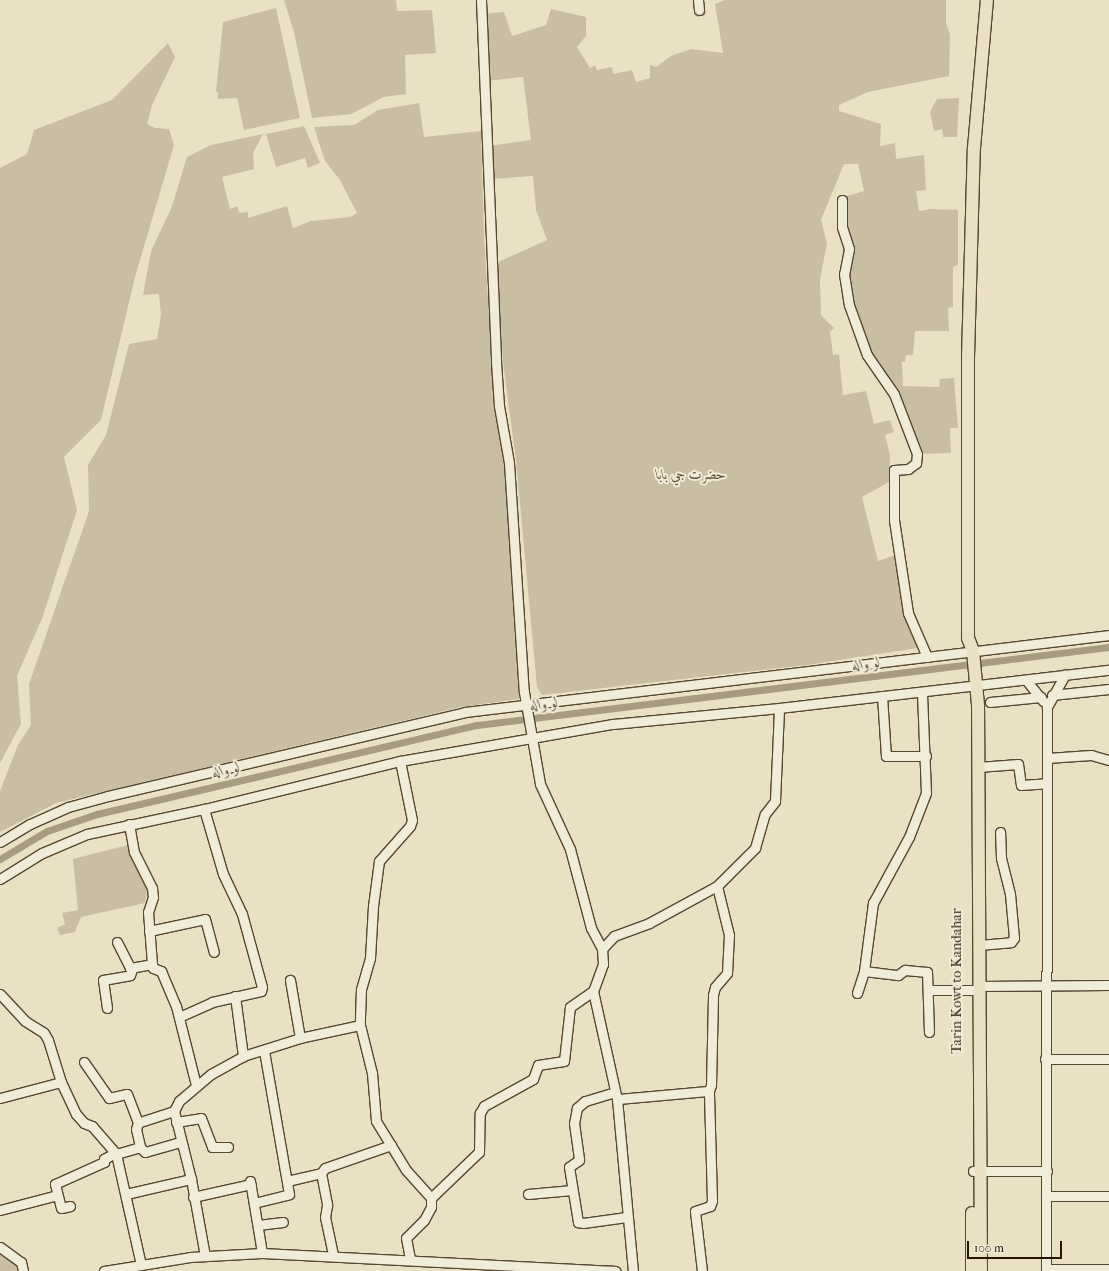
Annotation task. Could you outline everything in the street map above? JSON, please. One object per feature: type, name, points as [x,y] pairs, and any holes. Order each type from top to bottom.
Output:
[{"type":"main road","points":[[976,685],[974,654],[968,638],[971,487],[969,253],[987,0]]},
{"type":"main road","points":[[977,152],[994,0]]},
{"type":"main road","name":"Tarin Kowt to Kandahar","points":[[975,988],[978,944],[978,767],[976,685]]},
{"type":"main road","name":"Tarin Kowt to Kandahar","points":[[976,685],[972,704],[976,1171],[981,1271]]},
{"type":"main road","name":"Tarin Kowt to Kandahar","points":[[972,1271],[976,1171]]},
{"type":"street","points":[[431,1198],[479,1152],[480,1113],[484,1106],[534,1080],[538,1065],[564,1061],[570,1007],[593,991],[604,964],[602,949],[591,928],[570,849],[540,784],[527,706],[509,463],[499,406],[496,362],[481,0]]},
{"type":"street","points":[[698,0],[699,10]]},
{"type":"street","points":[[842,200],[842,227],[849,249],[844,274],[849,305],[867,355],[894,394],[917,454],[916,463],[908,469],[894,470],[894,520],[908,613],[927,657]]},
{"type":"street","points":[[0,842],[30,824],[68,807],[108,796],[465,712],[527,706],[927,657],[974,654],[1109,635]]},
{"type":"street","points":[[0,879],[42,853],[66,842],[129,824],[204,809],[400,761],[531,737],[613,724],[779,708],[1109,670]]},
{"type":"street","points":[[1064,675],[1052,695],[1047,707],[1045,986],[1047,1171],[1046,1270],[1109,1269]]},
{"type":"street","points":[[1026,680],[1041,697],[1047,707]]},
{"type":"street","points":[[1052,695],[1109,689]]},
{"type":"street","points":[[856,993],[864,971],[872,903],[909,837],[926,794],[926,756],[922,692]]},
{"type":"street","points":[[882,696],[886,756],[926,756]]},
{"type":"street","points":[[990,702],[1041,697]]},
{"type":"street","points":[[602,949],[614,936],[649,923],[717,886],[755,848],[765,814],[775,801],[779,708]]},
{"type":"street","points":[[1047,758],[1091,756],[1109,760]]},
{"type":"street","points":[[400,761],[412,820],[410,826],[380,861],[370,958],[361,989],[360,1025],[372,1073],[376,1122],[406,1170],[431,1198],[431,1207],[424,1220],[406,1238],[410,1260]]},
{"type":"street","points":[[978,767],[1018,764],[1021,785],[1047,784]]},
{"type":"street","points":[[179,1017],[212,1002],[261,991],[261,978],[253,960],[242,914],[223,874],[204,809]]},
{"type":"street","points":[[129,824],[134,852],[152,888],[149,931],[153,968],[161,971],[179,1017],[196,1085]]},
{"type":"street","points":[[978,944],[1011,942],[1014,938],[1010,894],[1001,858],[1000,832]]},
{"type":"street","points":[[702,1271],[696,1211],[710,1206],[712,1201],[709,1091],[712,1085],[713,995],[715,987],[727,973],[729,942],[717,886]]},
{"type":"street","points":[[149,931],[205,919],[214,952]]},
{"type":"street","points":[[117,942],[128,966],[132,969]]},
{"type":"street","points":[[132,969],[152,964]]},
{"type":"street","points":[[107,1008],[103,980],[130,975],[132,969]]},
{"type":"street","points":[[864,971],[898,975],[905,970],[927,972],[929,1032]]},
{"type":"street","points":[[290,980],[300,1038]]},
{"type":"street","points":[[928,990],[1109,985]]},
{"type":"street","points":[[593,991],[616,1095],[633,1271]]},
{"type":"street","points":[[0,994],[25,1021],[44,1033],[48,1040],[61,1082],[76,1114],[84,1123],[92,1126],[115,1153],[126,1194],[141,1265]]},
{"type":"street","points":[[235,996],[243,1056]]},
{"type":"street","points":[[205,1256],[193,1197],[191,1179],[174,1111],[179,1101],[196,1085],[243,1056],[264,1052],[300,1038],[360,1025]]},
{"type":"street","points":[[254,1203],[287,1196],[287,1181],[264,1052]]},
{"type":"street","points":[[1045,1059],[1109,1059]]},
{"type":"street","points":[[84,1062],[109,1098],[127,1094],[138,1123],[136,1129],[140,1147],[145,1152],[181,1142]]},
{"type":"street","points":[[0,1098],[61,1082]]},
{"type":"street","points":[[627,1217],[581,1223],[572,1190],[569,1168],[579,1160],[574,1123],[577,1108],[585,1101],[616,1095],[709,1091]]},
{"type":"street","points":[[138,1123],[174,1111]]},
{"type":"street","points":[[176,1122],[201,1118],[212,1147],[228,1147]]},
{"type":"street","points":[[287,1181],[321,1173],[326,1168],[391,1145]]},
{"type":"street","points":[[70,1206],[61,1208],[55,1184],[104,1162],[104,1159],[115,1153],[140,1147]]},
{"type":"street","points":[[976,1171],[1047,1171]]},
{"type":"street","points":[[321,1173],[327,1205],[325,1217],[333,1256]]},
{"type":"street","points":[[126,1194],[191,1179]]},
{"type":"street","points":[[193,1197],[251,1183],[262,1253]]},
{"type":"street","points":[[528,1194],[572,1190]]},
{"type":"street","points":[[0,1210],[57,1195]]},
{"type":"street","points":[[1046,1196],[1109,1196]]},
{"type":"street","points":[[258,1225],[283,1222]]},
{"type":"street","points":[[0,1247],[22,1262],[23,1271]]},
{"type":"street","points":[[104,1271],[205,1256],[262,1253],[616,1271]]},
{"type":"green space","points":[[284,0],[396,0],[397,11],[432,10],[436,53],[405,55],[406,94],[384,97],[351,114],[312,118],[294,32]]},
{"type":"green space","name":"حضرت جي بابا","points":[[725,0],[946,0],[946,23],[950,35],[949,76],[868,92],[839,105],[839,111],[881,124],[880,146],[895,143],[896,159],[924,155],[926,190],[916,191],[919,211],[931,209],[958,210],[958,265],[953,267],[953,307],[948,308],[949,331],[915,331],[913,355],[906,355],[905,362],[902,362],[903,386],[939,387],[940,379],[954,378],[958,428],[950,428],[951,453],[921,454],[869,353],[853,305],[849,285],[852,250],[846,227],[847,196],[864,191],[858,164],[844,164],[821,220],[827,243],[820,280],[821,315],[834,328],[830,332],[833,355],[839,354],[843,395],[866,391],[874,424],[890,420],[894,432],[885,435],[890,455],[889,482],[862,497],[878,561],[895,555],[905,614],[918,648],[807,665],[542,695],[537,687],[516,461],[503,362],[496,263],[547,240],[536,210],[533,176],[492,179],[489,146],[531,140],[523,77],[486,81],[483,14],[504,12],[512,36],[546,25],[551,9],[586,17],[586,36],[577,47],[590,68],[595,65],[597,70],[612,67],[613,74],[632,70],[636,82],[650,78],[650,65],[656,67],[671,56],[691,49],[723,53],[715,4]]},
{"type":"green space","points":[[276,8],[300,118],[244,130],[237,98],[218,99],[218,92],[216,92],[223,22]]},
{"type":"green space","points":[[168,43],[175,57],[152,105],[147,124],[155,128],[169,129],[174,145],[135,277],[101,420],[64,457],[77,510],[43,616],[17,676],[21,724],[0,763],[0,168],[27,154],[34,130],[112,100]]},
{"type":"green space","points":[[959,98],[957,137],[943,137],[942,129],[934,131],[930,112],[937,99]]},
{"type":"green space","points":[[419,103],[424,137],[481,131],[484,237],[495,409],[504,464],[519,699],[461,707],[56,803],[0,832],[0,791],[18,745],[31,725],[29,684],[89,511],[88,465],[106,435],[129,344],[157,339],[161,315],[159,294],[143,295],[151,251],[171,209],[187,157],[211,145],[263,134],[253,153],[254,169],[222,177],[230,209],[237,206],[239,213],[248,212],[248,218],[287,206],[293,228],[311,221],[350,217],[357,213],[340,180],[325,161],[314,127],[354,125],[378,110]]},
{"type":"green space","points":[[304,126],[320,163],[308,168],[305,158],[276,167],[266,134]]},
{"type":"green space","points":[[128,845],[147,889],[145,903],[81,917],[75,932],[60,935],[57,928],[65,924],[62,913],[78,910],[73,859]]},
{"type":"green space","points":[[0,1251],[20,1263],[21,1271],[0,1271]]},
{"type":"waterway","name":"لو واله","points":[[0,859],[47,831],[97,814],[477,725],[1109,647]]}]
